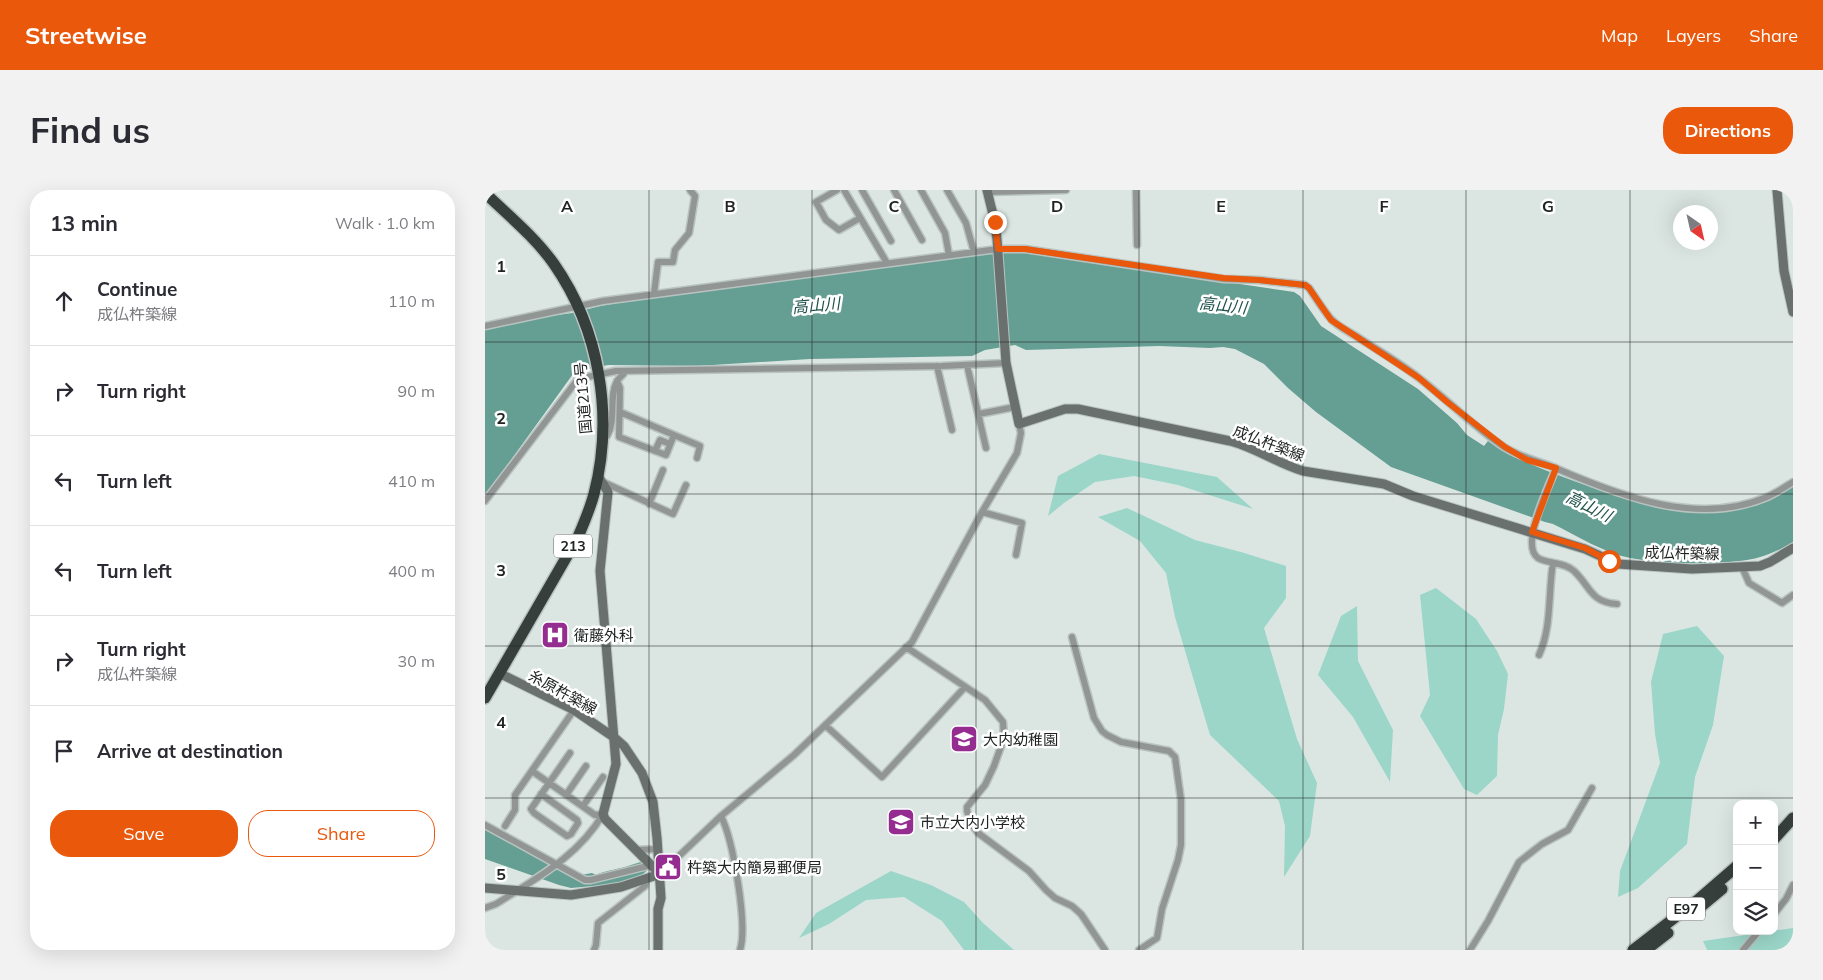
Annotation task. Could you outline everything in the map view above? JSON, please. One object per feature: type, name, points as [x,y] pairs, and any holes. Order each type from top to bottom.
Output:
[{"type":"highway","name":"国道213号","points":[[485,194],[532,238],[553,264],[571,292],[589,336],[599,375],[602,406],[602,435],[598,476],[578,537],[485,698]]},
{"type":"highway","points":[[1778,824],[1793,809]]},
{"type":"highway","points":[[1778,835],[1793,818]]},
{"type":"highway","name":"E97","points":[[1633,950],[1733,869]]},
{"type":"highway","name":"E97","points":[[1646,950],[1707,903],[1733,880]]},
{"type":"main road","points":[[1777,190],[1784,271],[1793,312]]},
{"type":"main road","points":[[987,191],[995,222],[998,249],[1006,363],[1019,424]]},
{"type":"main road","name":"成仏杵築線","points":[[1019,424],[1065,409],[1078,409],[1201,435],[1247,446],[1290,467],[1303,471],[1385,484],[1413,496],[1585,548],[1618,564],[1692,569],[1760,566],[1793,548]]},
{"type":"main road","points":[[485,888],[571,895],[601,891],[646,880],[660,874],[605,819],[603,814],[616,764],[600,571],[608,492],[598,476]]},
{"type":"main road","name":"糸原杵築線","points":[[499,673],[574,710],[615,738],[642,773],[648,786],[655,814],[661,898],[658,908],[658,950]]},
{"type":"street","points":[[653,294],[659,262],[673,262],[675,250],[689,233],[695,196],[689,190]]},
{"type":"street","points":[[837,190],[816,202],[826,220],[839,230],[860,218]]},
{"type":"street","points":[[844,190],[887,264]]},
{"type":"street","points":[[862,190],[891,241]]},
{"type":"street","points":[[894,190],[921,240]]},
{"type":"street","points":[[921,190],[945,233],[949,255]]},
{"type":"street","points":[[947,190],[966,223],[974,252]]},
{"type":"street","points":[[987,191],[1066,190]]},
{"type":"street","points":[[1136,190],[1137,245]]},
{"type":"street","points":[[485,326],[577,306],[653,294],[998,249],[1034,250],[1223,278],[1305,285],[1331,320],[1419,378],[1505,447],[1527,460],[1556,468],[1592,484],[1644,501],[1694,509],[1727,508],[1755,502],[1793,482]]},
{"type":"street","points":[[485,501],[576,380],[616,371],[937,366],[1006,363]]},
{"type":"street","points":[[967,365],[986,448]]},
{"type":"street","points":[[937,366],[952,430]]},
{"type":"street","points":[[602,435],[607,436],[611,431],[617,381],[625,372]]},
{"type":"street","points":[[617,381],[620,388],[619,437],[666,456],[674,435]]},
{"type":"street","points":[[979,414],[1015,407]]},
{"type":"street","points":[[620,412],[700,446],[697,458]]},
{"type":"street","points":[[660,874],[721,816],[765,780],[825,725],[912,642],[982,512],[1017,453],[1021,433],[1019,424]]},
{"type":"street","points":[[655,451],[659,440],[671,444]]},
{"type":"street","points":[[1556,468],[1532,532],[1531,546],[1539,558],[1573,570],[1597,599],[1617,604]]},
{"type":"street","points":[[649,504],[663,470]]},
{"type":"street","points":[[598,476],[605,484],[673,514],[686,485]]},
{"type":"street","points":[[982,512],[1022,523],[1016,555]]},
{"type":"street","points":[[1539,655],[1543,645],[1551,601],[1553,563]]},
{"type":"street","points":[[1742,567],[1749,583],[1782,602],[1793,595]]},
{"type":"street","points":[[1072,637],[1094,718],[1102,731],[1107,736],[1121,742],[1169,751],[1175,757],[1181,800],[1181,845],[1162,909],[1157,938],[1139,950]]},
{"type":"street","points":[[906,647],[985,700],[996,712],[1004,726],[1004,738],[994,766],[985,785],[967,807],[971,823],[978,833],[1029,871],[1045,890],[1055,898],[1072,906],[1081,914],[1105,950]]},
{"type":"street","points":[[825,725],[882,777],[965,686]]},
{"type":"street","points":[[505,826],[515,810],[515,795],[574,710]]},
{"type":"street","points":[[541,794],[577,820],[579,823],[571,834],[567,836],[531,809],[541,794],[549,782],[569,753]]},
{"type":"street","points":[[566,794],[586,766]]},
{"type":"street","points":[[532,771],[597,816],[603,814]]},
{"type":"street","points":[[583,806],[603,777]]},
{"type":"street","points":[[1470,950],[1488,921],[1519,862],[1542,844],[1568,830],[1592,788]]},
{"type":"street","points":[[485,908],[496,904],[575,851],[603,814]]},
{"type":"street","points":[[721,816],[731,850],[741,902],[743,935],[740,950]]},
{"type":"street","points":[[485,825],[588,880],[652,865]]},
{"type":"street","points":[[637,850],[658,849]]},
{"type":"street","points":[[594,950],[598,923],[645,886],[646,880]]},
{"type":"street","points":[[1778,909],[1793,885]]},
{"type":"street","points":[[1743,950],[1756,935]]},
{"type":"shaded area","points":[[1099,454],[1217,477],[1253,509],[1178,485],[1134,476],[1095,482],[1048,516],[1058,476]]},
{"type":"shaded area","points":[[1127,508],[1195,540],[1286,566],[1286,598],[1264,628],[1297,739],[1317,783],[1310,836],[1284,877],[1285,826],[1279,801],[1210,735],[1175,617],[1166,573],[1140,541],[1098,517]]},
{"type":"shaded area","points":[[1436,588],[1476,619],[1497,651],[1508,674],[1504,709],[1498,735],[1497,776],[1477,795],[1464,789],[1420,716],[1430,695],[1420,595]]},
{"type":"shaded area","points":[[1357,606],[1358,661],[1393,730],[1390,782],[1353,717],[1318,675],[1341,616]]},
{"type":"shaded area","points":[[1697,626],[1724,656],[1713,725],[1695,777],[1687,844],[1638,888],[1618,897],[1620,871],[1660,763],[1655,734],[1651,682],[1663,634]]},
{"type":"shaded area","points":[[891,871],[931,885],[964,902],[983,923],[1014,950],[964,950],[942,921],[904,897],[866,900],[829,924],[799,938],[816,913]]},
{"type":"shaded area","points":[[1793,928],[1793,950],[1707,950],[1703,941],[1745,935],[1778,935],[1778,930]]},
{"type":"water","name":"高山川","points":[[993,252],[1023,252],[1294,292],[1300,296],[1321,326],[1418,389],[1457,423],[1467,435],[1484,446],[1488,441],[1520,459],[1574,481],[1656,507],[1677,510],[1720,512],[1741,509],[1775,496],[1793,485],[1793,542],[1765,556],[1733,562],[1662,562],[1629,558],[1615,554],[1553,524],[1391,467],[1316,412],[1264,364],[1235,349],[1223,347],[1159,346],[1026,350],[1015,345],[985,350],[972,356],[810,359],[697,366],[608,365],[588,369],[573,374],[485,496],[485,327],[572,313],[641,299]]},
{"type":"water","points":[[485,827],[581,875],[592,873],[596,875],[641,862],[648,869],[635,879],[618,882],[617,884],[571,888],[559,885],[485,859]]},
{"type":"place","name":"衛藤外科","points":[[555,635]]},
{"type":"place","name":"大内幼稚園","points":[[964,739]]},
{"type":"place","name":"市立大内小学校","points":[[901,822]]},
{"type":"place","name":"杵築大内簡易郵便局","points":[[668,867]]},
{"type":"route","points":[[995,222],[998,249],[1025,249],[1223,278],[1305,285],[1331,320],[1419,378],[1505,447],[1527,460],[1556,468],[1532,532],[1585,548],[1609,561]]}]
